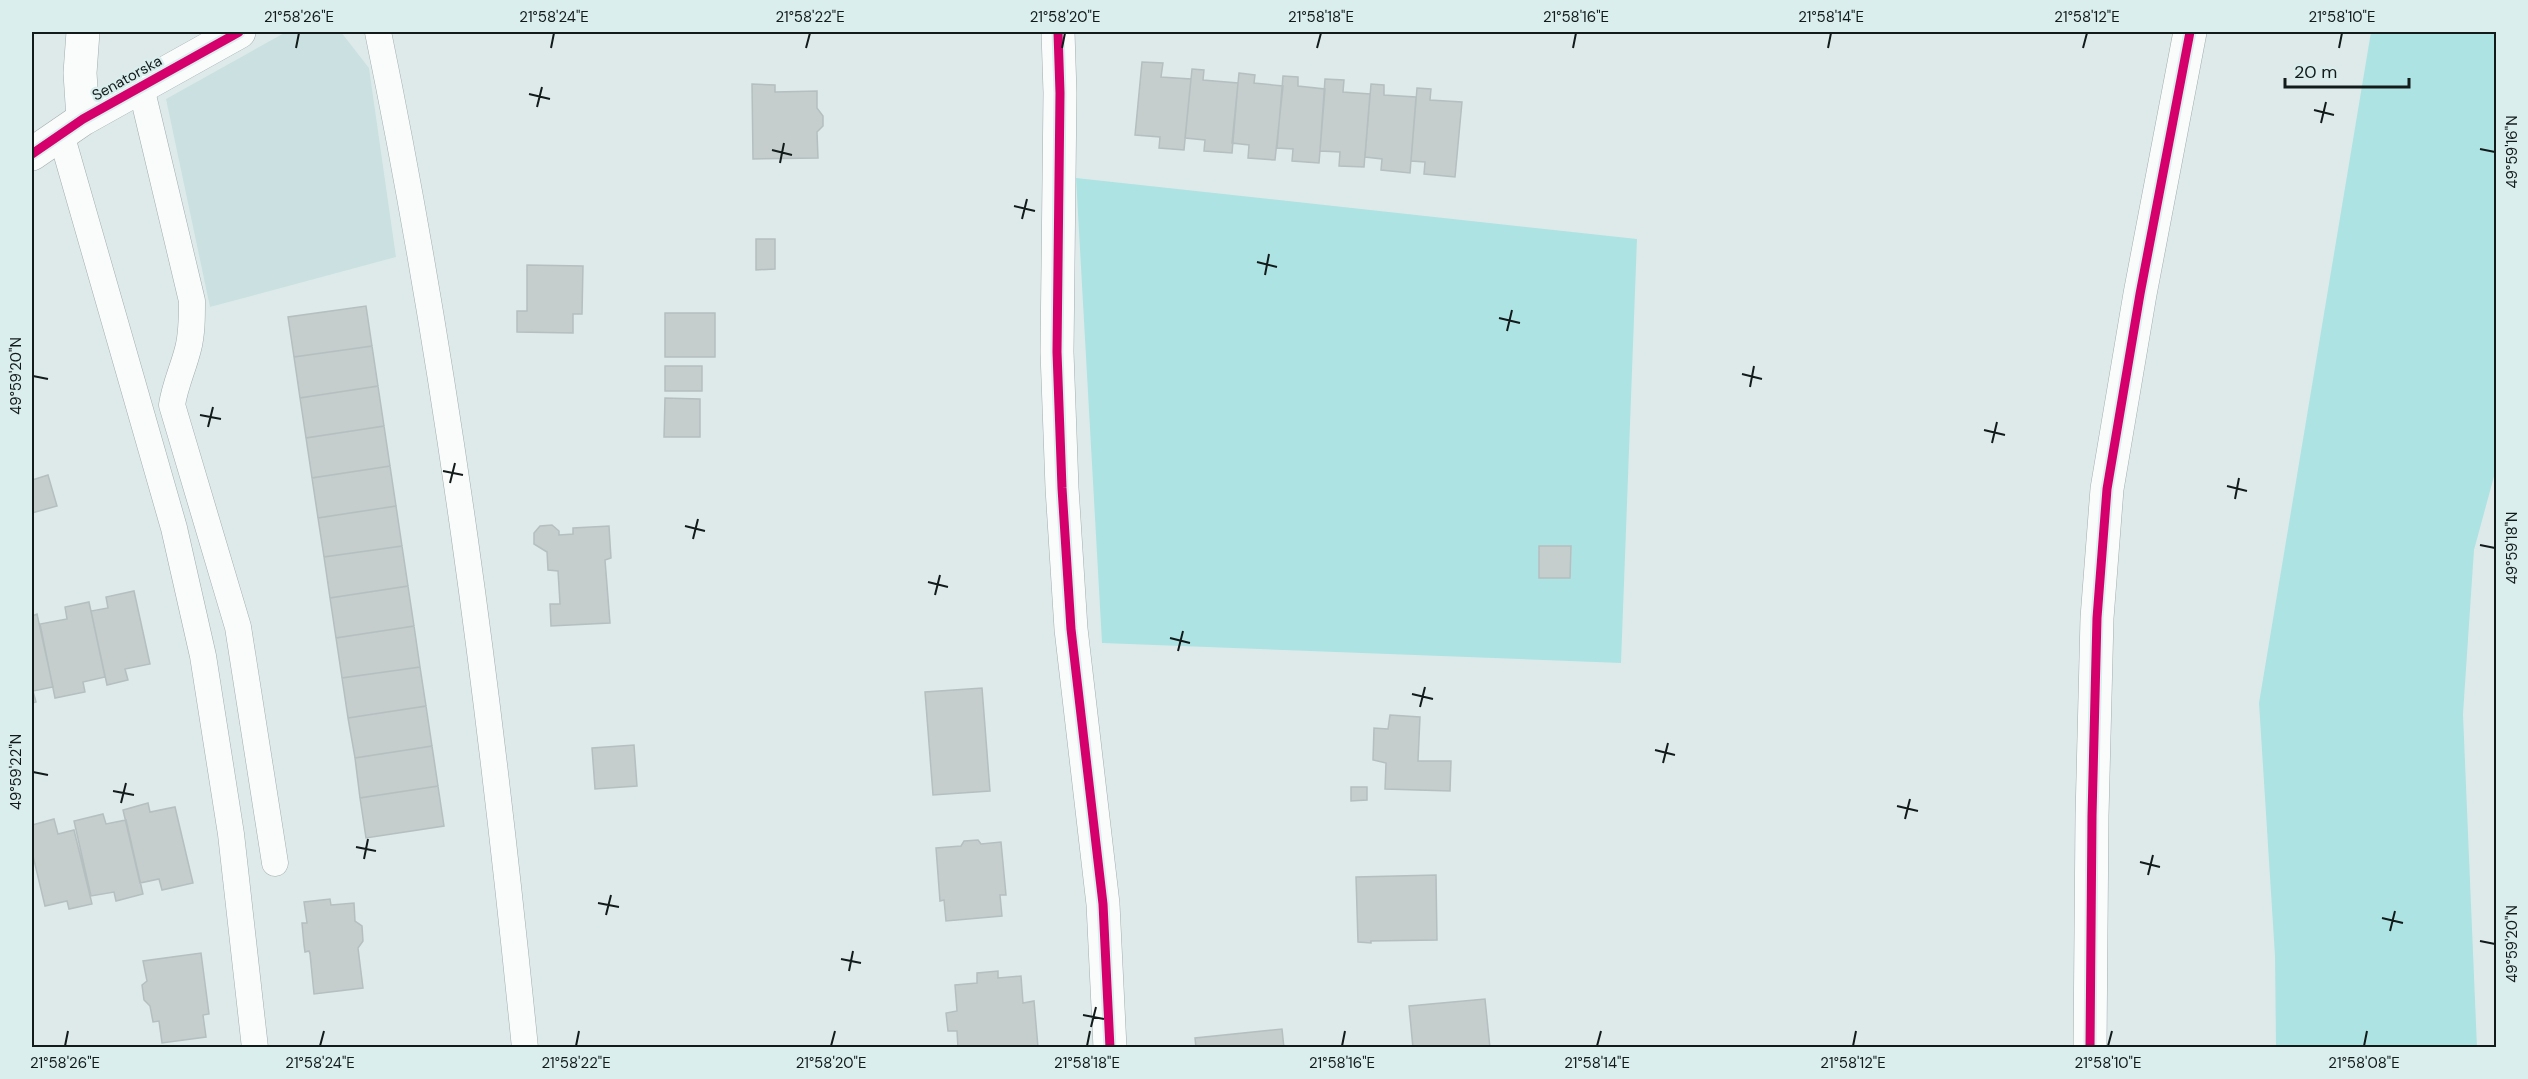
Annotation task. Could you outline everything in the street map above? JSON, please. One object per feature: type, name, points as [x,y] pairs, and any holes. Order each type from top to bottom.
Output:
[{"type":"street","points":[[72,127],[83,32]]},
{"type":"street","name":"Senatorska","points":[[32,154],[72,127],[239,32]]},
{"type":"street","points":[[1058,32],[1060,93],[1057,352],[1062,488],[1071,629],[1103,904],[1110,1047]]},
{"type":"street","points":[[2090,1047],[2097,618],[2107,489],[2140,294],[2190,32]]},
{"type":"lane","points":[[378,32],[399,132],[438,362],[503,832],[525,1047]]},
{"type":"lane","points":[[141,87],[192,301],[192,324],[188,348],[174,387],[172,405],[238,627],[274,863]]},
{"type":"lane","points":[[72,127],[174,528],[203,656],[231,834],[255,1047]]},
{"type":"shaded area","points":[[286,32],[341,32],[369,68],[396,257],[210,307],[166,99]]},
{"type":"shaded area","points":[[2371,32],[2496,32],[2496,469],[2474,550],[2463,714],[2477,1047],[2276,1047],[2275,956],[2259,703]]},
{"type":"shaded area","points":[[1076,178],[1637,239],[1621,663],[1102,643]]},
{"type":"building","points":[[1142,62],[1163,63],[1161,77],[1191,79],[1184,150],[1159,148],[1160,137],[1135,135]]},
{"type":"building","points":[[1192,69],[1204,70],[1203,80],[1238,83],[1232,153],[1204,151],[1205,140],[1185,138]]},
{"type":"building","points":[[1239,73],[1255,75],[1254,83],[1283,86],[1275,160],[1248,158],[1249,145],[1232,143]]},
{"type":"building","points":[[1283,76],[1298,77],[1298,86],[1325,89],[1319,163],[1292,161],[1293,149],[1277,148]]},
{"type":"building","points":[[1325,79],[1344,80],[1343,92],[1370,94],[1364,167],[1339,166],[1340,152],[1320,151]]},
{"type":"building","points":[[752,84],[775,85],[775,92],[817,91],[817,108],[823,116],[823,126],[817,132],[818,158],[753,159]]},
{"type":"building","points":[[1371,84],[1384,85],[1384,95],[1416,97],[1410,173],[1381,170],[1382,159],[1365,157]]},
{"type":"building","points":[[1417,88],[1431,89],[1430,100],[1462,102],[1455,177],[1424,174],[1425,162],[1411,161]]},
{"type":"building","points":[[756,239],[775,239],[775,269],[756,270]]},
{"type":"building","points":[[527,265],[583,266],[582,314],[573,314],[573,333],[517,332],[517,311],[527,311]]},
{"type":"building","points":[[366,306],[372,346],[294,357],[288,317]]},
{"type":"building","points":[[665,313],[715,313],[715,357],[665,357]]},
{"type":"building","points":[[372,346],[378,386],[300,398],[294,357]]},
{"type":"building","points":[[665,366],[702,366],[702,391],[665,391]]},
{"type":"building","points":[[378,386],[384,426],[306,438],[300,398]]},
{"type":"building","points":[[665,398],[700,399],[700,437],[664,437]]},
{"type":"building","points":[[384,426],[390,466],[312,478],[306,438]]},
{"type":"building","points":[[390,466],[396,506],[318,518],[312,478]]},
{"type":"building","points":[[48,475],[57,506],[32,513],[32,480]]},
{"type":"building","points":[[396,506],[402,546],[324,557],[318,518]]},
{"type":"building","points":[[552,525],[559,531],[559,535],[573,534],[573,528],[609,526],[611,558],[605,560],[610,623],[551,626],[550,604],[560,604],[558,571],[548,570],[547,552],[534,544],[534,533],[540,526]]},
{"type":"building","points":[[402,546],[408,586],[330,598],[324,557]]},
{"type":"building","points":[[1539,546],[1571,546],[1570,578],[1539,578]]},
{"type":"building","points":[[408,586],[414,626],[336,638],[330,598]]},
{"type":"building","points":[[134,591],[150,664],[125,669],[128,680],[107,685],[91,611],[108,608],[106,597]]},
{"type":"building","points":[[89,602],[105,677],[83,682],[85,692],[55,698],[40,624],[67,619],[65,607]]},
{"type":"building","points":[[37,614],[53,687],[33,691],[36,702],[32,703],[32,616]]},
{"type":"building","points":[[414,626],[420,667],[342,678],[336,638]]},
{"type":"building","points":[[420,667],[426,706],[348,718],[342,678]]},
{"type":"building","points":[[982,688],[990,791],[933,795],[925,692]]},
{"type":"building","points":[[426,706],[432,746],[355,758],[348,718]]},
{"type":"building","points":[[1390,715],[1420,717],[1418,761],[1451,761],[1450,791],[1385,789],[1386,763],[1373,760],[1374,728],[1388,729]]},
{"type":"building","points":[[634,745],[637,786],[595,789],[592,748]]},
{"type":"building","points":[[432,746],[438,786],[360,798],[355,758]]},
{"type":"building","points":[[438,786],[444,826],[366,838],[360,798]]},
{"type":"building","points":[[1351,787],[1367,787],[1367,800],[1351,801]]},
{"type":"building","points":[[148,803],[150,812],[175,807],[193,883],[162,890],[159,879],[140,883],[123,810]]},
{"type":"building","points":[[103,814],[106,824],[126,820],[143,894],[116,901],[114,892],[91,896],[74,821]]},
{"type":"building","points":[[54,819],[58,834],[74,830],[92,904],[69,909],[67,901],[45,906],[32,852],[32,825]]},
{"type":"building","points":[[978,840],[981,844],[1001,842],[1006,895],[1000,895],[1002,916],[946,921],[944,900],[940,901],[936,848],[961,846],[964,841]]},
{"type":"building","points":[[1436,875],[1437,940],[1358,942],[1356,877]]},
{"type":"building","points":[[330,899],[331,905],[354,903],[355,921],[362,926],[363,941],[358,948],[363,988],[314,994],[310,954],[309,951],[305,952],[304,945],[302,923],[307,923],[304,902]]},
{"type":"building","points":[[201,953],[209,1014],[203,1015],[206,1037],[162,1043],[159,1021],[153,1022],[150,1006],[144,1000],[142,985],[147,981],[143,961]]},
{"type":"building","points":[[998,971],[998,978],[1021,976],[1023,1003],[1034,1001],[1038,1047],[958,1048],[957,1031],[948,1031],[946,1013],[957,1011],[955,985],[977,983],[977,973]]},
{"type":"building","points":[[1485,999],[1490,1048],[1413,1048],[1409,1006]]},
{"type":"building","points":[[1282,1029],[1284,1048],[1196,1048],[1195,1038]]},
{"type":"cycle path","points":[[32,154],[83,119],[239,32]]},
{"type":"cycle path","points":[[1058,32],[1060,93],[1057,352],[1062,488],[1071,629],[1103,904],[1110,1048]]},
{"type":"cycle path","points":[[2090,1048],[2097,618],[2107,489],[2140,294],[2190,32]]}]
